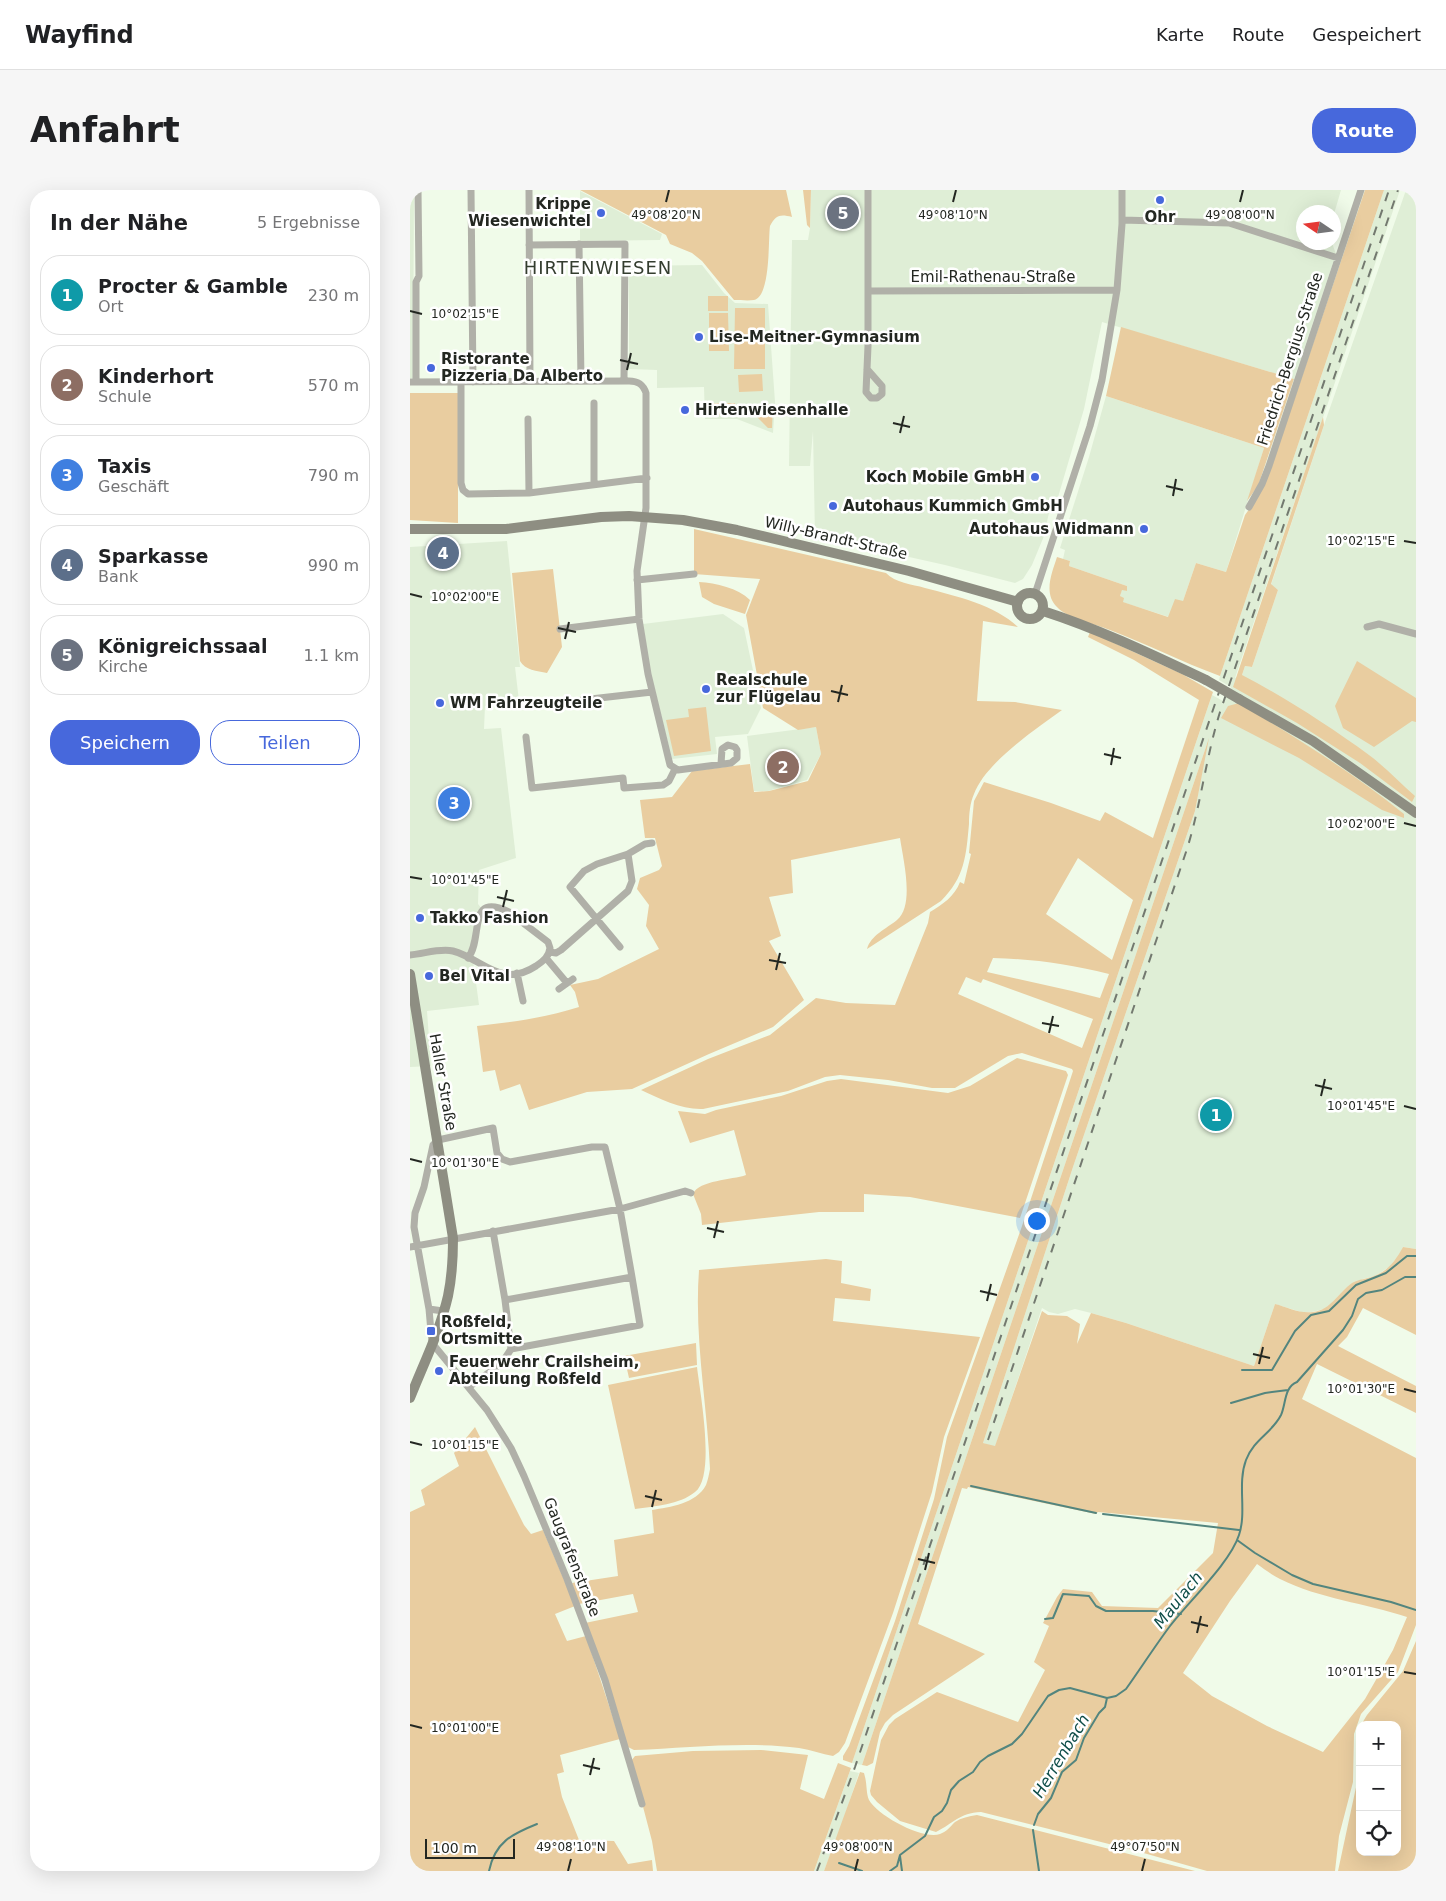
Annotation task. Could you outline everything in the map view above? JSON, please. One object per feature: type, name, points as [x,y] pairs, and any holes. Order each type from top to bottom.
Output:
[{"type":"main road","name":"Willy-Brandt-Straße","points":[[412,530],[506,529],[601,517],[645,517],[683,520],[737,530],[910,571],[1018,602]]},
{"type":"main road","points":[[1035,594],[1043,603],[1043,611],[1037,618],[1024,618],[1018,611],[1018,602],[1023,596],[1035,594]]},
{"type":"main road","points":[[1043,611],[1102,633],[1206,680],[1314,741],[1416,813]]},
{"type":"main road","name":"Haller Straße","points":[[410,974],[454,1238],[453,1263],[448,1296],[410,1398]]},
{"type":"street","points":[[418,190],[419,276],[416,282],[413,382],[624,381],[638,382],[644,388],[646,393],[647,478],[645,517],[639,552],[637,580],[639,619],[652,692],[669,762],[675,769]]},
{"type":"street","points":[[471,190],[472,382]]},
{"type":"street","points":[[529,190],[530,380]]},
{"type":"street","points":[[867,369],[869,291],[868,190]]},
{"type":"street","points":[[1035,594],[1093,418],[1110,338],[1117,290],[1122,190]]},
{"type":"street","name":"Friedrich-Bergius-Straße","points":[[1249,507],[1269,466],[1361,190]]},
{"type":"street","points":[[1122,220],[1229,223],[1338,258]]},
{"type":"street","points":[[579,244],[581,380]]},
{"type":"street","points":[[529,245],[625,244],[624,381]]},
{"type":"street","name":"Emil-Rathenau-Straße","points":[[869,291],[1117,290]]},
{"type":"street","points":[[461,382],[461,483],[463,490],[468,494],[529,493],[647,478]]},
{"type":"street","points":[[594,403],[594,484]]},
{"type":"street","points":[[528,419],[529,493]]},
{"type":"street","points":[[637,580],[694,574]]},
{"type":"street","points":[[560,629],[639,619]]},
{"type":"street","points":[[1367,627],[1378,624],[1416,634]]},
{"type":"street","points":[[582,700],[652,692]]},
{"type":"street","points":[[526,737],[532,788],[623,778],[624,788],[663,785],[669,781],[675,769]]},
{"type":"street","points":[[675,769],[721,764]]},
{"type":"street","points":[[620,947],[570,887],[584,871],[597,864],[628,854],[645,844],[652,843]]},
{"type":"street","points":[[413,955],[434,951],[451,951],[494,972],[517,973],[532,968],[548,955],[561,950],[628,891],[632,881],[628,854]]},
{"type":"street","points":[[468,958],[476,940],[480,913],[486,907],[497,907],[509,912],[548,942],[550,945],[548,955]]},
{"type":"street","points":[[548,955],[570,981],[559,989]]},
{"type":"street","points":[[517,973],[523,1001]]},
{"type":"street","points":[[432,1343],[429,1309],[413,1246],[414,1227],[412,1212],[424,1187],[433,1144],[438,1140],[493,1128],[497,1152],[502,1159],[510,1162],[592,1147],[605,1148],[620,1209],[640,1325],[510,1349]]},
{"type":"street","points":[[413,1246],[620,1209],[685,1191],[691,1193]]},
{"type":"street","points":[[469,1387],[502,1363],[510,1349],[506,1300],[493,1231]]},
{"type":"street","points":[[506,1300],[632,1277]]},
{"type":"street","points":[[429,1309],[443,1311]]},
{"type":"street","name":"Gaugrafenstraße","points":[[432,1343],[487,1410],[511,1448],[567,1579],[605,1680],[642,1804]]},
{"type":"shaded area","points":[[410,190],[414,190],[413,378],[410,378]]},
{"type":"shaded area","points":[[580,190],[786,190],[792,217],[779,216],[770,226],[768,267],[763,289],[759,296],[754,300],[734,300],[702,261],[692,253],[670,244],[666,235]]},
{"type":"shaded area","points":[[803,190],[811,190],[810,228],[807,225]]},
{"type":"shaded area","points":[[811,190],[1341,190],[1337,205],[1296,205],[1296,250],[1335,250],[1336,254],[1294,379],[1102,322],[1084,409],[1056,504],[1051,503],[1044,536],[1032,565],[1023,579],[1015,583],[945,565],[815,536],[813,431],[810,466],[789,466],[792,240],[808,240]]},
{"type":"shaded area","points":[[1365,190],[1384,190],[1220,676],[1124,635],[1075,618],[1062,611],[1050,596],[1051,576],[1057,557],[1070,561],[1069,566],[1127,586],[1127,591],[1122,590],[1120,596],[1124,598],[1123,602],[1168,617],[1175,599],[1183,601],[1196,563],[1226,572],[1245,515],[1255,501],[1294,400]]},
{"type":"shaded area","points":[[1384,190],[1400,190],[1235,678],[1242,675],[1245,666],[1252,667],[1278,590],[1271,585],[1324,425],[1406,190],[1416,190],[1416,1249],[1403,1247],[1398,1257],[1389,1267],[1375,1276],[1363,1279],[1346,1288],[1324,1309],[1301,1312],[1275,1304],[1254,1366],[1091,1313],[1075,1309],[1058,1314],[1042,1308],[995,1447],[983,1443],[1073,1167],[1195,811],[1207,744],[862,1765],[852,1763],[1212,695],[1223,701],[1231,687],[1219,680],[1220,676]]},
{"type":"shaded area","name":"Krippe Wiesenwichtel","points":[[580,191],[662,234],[660,240],[580,241]]},
{"type":"shaded area","name":"Lise-Meitner-Gymnasium","points":[[702,265],[724,293],[735,303],[768,304],[775,402],[773,433],[737,419],[705,419],[704,387],[657,388],[657,370],[629,369],[629,266]]},
{"type":"shaded area","points":[[708,296],[728,296],[728,311],[708,311]]},
{"type":"shaded area","points":[[735,308],[765,308],[765,369],[734,369]]},
{"type":"shaded area","points":[[709,313],[728,313],[729,351],[709,351]]},
{"type":"shaded area","points":[[1121,327],[1294,379],[1258,486],[1247,501],[1264,448],[1106,396]]},
{"type":"shaded area","points":[[762,374],[763,391],[739,392],[738,375]]},
{"type":"shaded area","points":[[410,393],[458,393],[458,523],[410,520]]},
{"type":"shaded area","points":[[1106,396],[1264,448],[1226,572],[1196,563],[1183,601],[1169,617],[1122,602],[1120,596],[1122,589],[1127,591],[1127,586],[1069,566],[1070,561],[1063,559],[1065,550],[1060,548]]},
{"type":"shaded area","points":[[713,403],[735,403],[735,415],[713,415]]},
{"type":"shaded area","points":[[749,404],[773,404],[772,428],[768,428],[747,407]]},
{"type":"shaded area","points":[[1323,417],[1324,425],[1271,584],[1278,590],[1252,667],[1245,666],[1242,675],[1307,713],[1369,755],[1415,796],[1412,802],[1360,763],[1297,723],[1233,687]]},
{"type":"shaded area","points":[[694,529],[886,573],[899,581],[962,598],[987,607],[1009,619],[1018,627],[983,621],[977,701],[1015,702],[1062,710],[1000,758],[980,782],[971,805],[963,866],[955,883],[941,901],[867,949],[875,936],[897,920],[905,904],[907,893],[900,838],[791,860],[793,893],[769,897],[781,936],[769,941],[804,1000],[773,1027],[632,1089],[587,1092],[529,1110],[520,1084],[500,1091],[495,1070],[483,1072],[477,1026],[541,1017],[579,1007],[575,992],[570,985],[598,979],[659,949],[646,926],[649,905],[637,889],[640,878],[659,870],[662,866],[655,838],[645,838],[640,800],[672,797],[692,771],[750,764],[754,792],[769,791],[808,781],[821,754],[816,727],[798,730],[763,708],[746,615],[760,579],[694,574]]},
{"type":"shaded area","points":[[507,541],[520,667],[515,667],[519,701],[485,706],[484,729],[501,728],[516,858],[479,870],[478,904],[482,909],[472,953],[479,1005],[427,1011],[431,1066],[410,1067],[410,547]]},
{"type":"shaded area","points":[[553,569],[562,647],[547,673],[528,668],[520,661],[512,573]]},
{"type":"shaded area","points":[[699,582],[726,587],[745,596],[750,600],[745,614],[714,604],[702,597]]},
{"type":"shaded area","name":"Realschule zur Flügelau","points":[[723,614],[744,628],[761,708],[748,734],[715,737],[717,754],[672,759],[650,670],[643,624]]},
{"type":"shaded area","points":[[1090,632],[1182,674],[1213,692],[852,1763],[843,1760],[843,1756],[849,1746],[895,1621],[934,1499],[947,1437],[1021,1229],[1073,1071],[1072,1069],[1022,1053],[1008,1056],[955,1088],[932,1088],[888,1080],[840,1075],[825,1077],[788,1091],[703,1109],[679,1106],[641,1090],[708,1059],[770,1035],[816,998],[846,1003],[895,1005],[928,923],[930,912],[951,896],[960,882],[964,884],[971,854],[969,853],[974,801],[984,782],[1100,821],[1105,812],[1153,838],[1199,700],[1134,660],[1088,637]],"holes":[[[1078,858],[1133,900],[1112,960],[1046,914]],[[993,958],[1051,963],[1109,974],[1100,998],[987,972]],[[966,977],[981,983],[983,979],[1093,1019],[1082,1048],[958,994]]]},
{"type":"shaded area","points":[[1357,661],[1416,698],[1416,722],[1412,721],[1374,747],[1343,728],[1335,706]]},
{"type":"shaded area","points":[[1239,703],[1303,742],[1344,770],[1404,814],[1404,818],[1382,810],[1299,758],[1221,718],[1228,706]]},
{"type":"shaded area","points":[[706,707],[711,751],[674,756],[666,720],[689,717],[688,709]]},
{"type":"shaded area","points":[[816,727],[821,754],[807,780],[768,791],[754,791],[747,736]]},
{"type":"shaded area","points":[[1209,738],[1195,811],[1073,1167],[983,1443],[995,1446],[1042,1311],[1048,1315],[1067,1316],[1080,1324],[1077,1344],[1091,1313],[1254,1366],[1275,1304],[1303,1312],[1319,1311],[1330,1305],[1352,1283],[1374,1276],[1387,1268],[1403,1247],[1416,1249],[1416,1335],[1363,1308],[1347,1337],[1338,1346],[1416,1386],[1416,1413],[1317,1364],[1302,1399],[1416,1458],[1416,1625],[1398,1672],[1361,1714],[1359,1721],[1356,1721],[1353,1782],[1339,1836],[1335,1871],[1207,1871],[1133,1850],[981,1812],[962,1816],[936,1832],[900,1821],[871,1795],[870,1791],[881,1740],[889,1725],[895,1719],[937,1692],[1018,1722],[1045,1670],[1034,1662],[1049,1626],[1043,1623],[1063,1589],[1092,1592],[1102,1606],[1158,1608],[1213,1553],[1218,1523],[1098,1512],[1096,1514],[968,1487],[967,1489],[962,1488],[918,1624],[985,1654],[893,1715],[880,1732],[873,1763],[867,1766],[862,1765]],"holes":[[[1257,1564],[1271,1574],[1295,1586],[1407,1617],[1393,1650],[1365,1699],[1323,1752],[1267,1726],[1212,1696],[1183,1673],[1230,1601]]]},
{"type":"shaded area","points":[[1017,1058],[1066,1071],[1068,1075],[1020,1218],[910,1197],[864,1194],[864,1212],[819,1212],[702,1225],[701,1214],[693,1194],[696,1189],[709,1183],[746,1175],[734,1130],[690,1143],[678,1111],[705,1114],[781,1096],[827,1081],[841,1079],[948,1093],[970,1086]]},
{"type":"shaded area","points":[[826,1259],[842,1261],[841,1283],[871,1289],[870,1301],[835,1298],[833,1321],[980,1337],[944,1437],[932,1492],[893,1613],[845,1743],[839,1752],[833,1756],[799,1748],[758,1745],[634,1750],[628,1747],[585,1623],[638,1612],[633,1594],[579,1604],[572,1583],[618,1576],[614,1540],[654,1533],[652,1510],[682,1504],[696,1496],[706,1485],[710,1469],[699,1345],[699,1270]]},
{"type":"shaded area","points":[[696,1343],[697,1365],[629,1378],[624,1356]]},
{"type":"shaded area","points":[[697,1367],[706,1452],[705,1469],[701,1483],[695,1492],[682,1500],[635,1509],[608,1385]]},
{"type":"shaded area","points":[[475,1427],[524,1525],[531,1534],[543,1530],[575,1606],[555,1614],[567,1641],[586,1636],[620,1739],[560,1755],[564,1772],[557,1774],[562,1797],[579,1840],[614,1841],[628,1864],[652,1860],[653,1871],[410,1871],[410,1512],[425,1505],[421,1490],[459,1466],[454,1453]]},
{"type":"shaded area","points":[[1416,1641],[1416,1871],[1338,1871],[1356,1787],[1356,1856],[1401,1856],[1401,1721],[1363,1721],[1403,1671]]},
{"type":"shaded area","points":[[761,1750],[808,1755],[800,1789],[824,1799],[838,1763],[851,1768],[814,1871],[657,1871],[652,1841],[631,1761],[635,1756],[693,1751]]},
{"type":"shaded area","points":[[850,1771],[859,1773],[841,1827],[824,1871],[814,1871]]},
{"type":"shaded area","points":[[860,1772],[864,1773],[868,1797],[874,1806],[881,1813],[912,1830],[932,1835],[940,1834],[955,1822],[965,1817],[977,1815],[1195,1871],[824,1871]]},
{"type":"waterway","points":[[1242,1370],[1272,1370],[1295,1331],[1311,1315],[1329,1311],[1356,1285],[1386,1273],[1407,1256],[1416,1256]]},
{"type":"waterway","name":"Maulach","points":[[890,1871],[897,1866],[900,1855],[925,1836],[934,1817],[942,1811],[951,1790],[959,1781],[973,1772],[980,1762],[988,1756],[1012,1744],[1022,1734],[1048,1696],[1059,1690],[1070,1688],[1107,1698],[1116,1696],[1126,1689],[1170,1626],[1218,1570],[1234,1546],[1241,1526],[1242,1478],[1246,1460],[1258,1441],[1273,1427],[1281,1415],[1290,1388],[1343,1330],[1352,1316],[1358,1299],[1366,1293],[1382,1290],[1405,1277],[1416,1277]]},
{"type":"waterway","points":[[1231,1403],[1265,1393],[1288,1390]]},
{"type":"waterway","points":[[971,1486],[1096,1513]]},
{"type":"waterway","points":[[1103,1514],[1239,1530]]},
{"type":"waterway","points":[[1237,1540],[1292,1575],[1313,1584],[1391,1602],[1416,1610]]},
{"type":"waterway","points":[[1045,1619],[1053,1618],[1063,1594],[1089,1596],[1096,1606],[1106,1611],[1153,1611],[1181,1614]]},
{"type":"waterway","name":"Herrenbach","points":[[1034,1825],[1038,1814],[1051,1798],[1062,1772],[1076,1760],[1084,1738],[1099,1713],[1105,1707],[1107,1698]]},
{"type":"waterway","points":[[489,1871],[496,1853],[506,1840],[520,1831],[537,1824]]},
{"type":"waterway","name":"Herrenbach","points":[[1033,1830],[1039,1871]]},
{"type":"waterway","name":"Maulach","points":[[900,1856],[902,1871]]},
{"type":"waterway","points":[[839,1863],[862,1871]]},
{"type":"railway","points":[[817,1871],[855,1767],[1389,190]]},
{"type":"railway","points":[[988,1440],[1187,849],[1220,712],[1398,190]]},
{"type":"place","name":"Ohr","points":[[1160,200]]},
{"type":"place","name":"Krippe Wiesenwichtel","points":[[601,213]]},
{"type":"place","name":"Königreichssaal","points":[[843,213]]},
{"type":"place","name":"Lise-Meitner-Gymnasium","points":[[699,337]]},
{"type":"place","name":"Ristorante Pizzeria Da Alberto","points":[[431,368]]},
{"type":"place","name":"Hirtenwiesenhalle","points":[[685,410]]},
{"type":"place","name":"Koch Mobile GmbH","points":[[1035,477]]},
{"type":"place","name":"Autohaus Kummich GmbH","points":[[833,506]]},
{"type":"place","name":"Autohaus Widmann","points":[[1144,529]]},
{"type":"place","name":"Sparkasse","points":[[443,553]]},
{"type":"place","name":"Realschule zur Flügelau","points":[[706,689]]},
{"type":"place","name":"WM Fahrzeugteile","points":[[440,703]]},
{"type":"place","name":"Kinderhort","points":[[783,767]]},
{"type":"place","name":"Taxis","points":[[454,803]]},
{"type":"place","name":"Takko Fashion","points":[[420,918]]},
{"type":"place","name":"Bel Vital","points":[[429,976]]},
{"type":"place","name":"Procter & Gamble","points":[[1216,1115]]},
{"type":"place","name":"Roßfeld, Ortsmitte","points":[[431,1331]]},
{"type":"place","name":"Feuerwehr Crailsheim, Abteilung Roßfeld","points":[[439,1371]]},
{"type":"district","name":"HIRTENWIESEN","points":[[598,267]]}]
